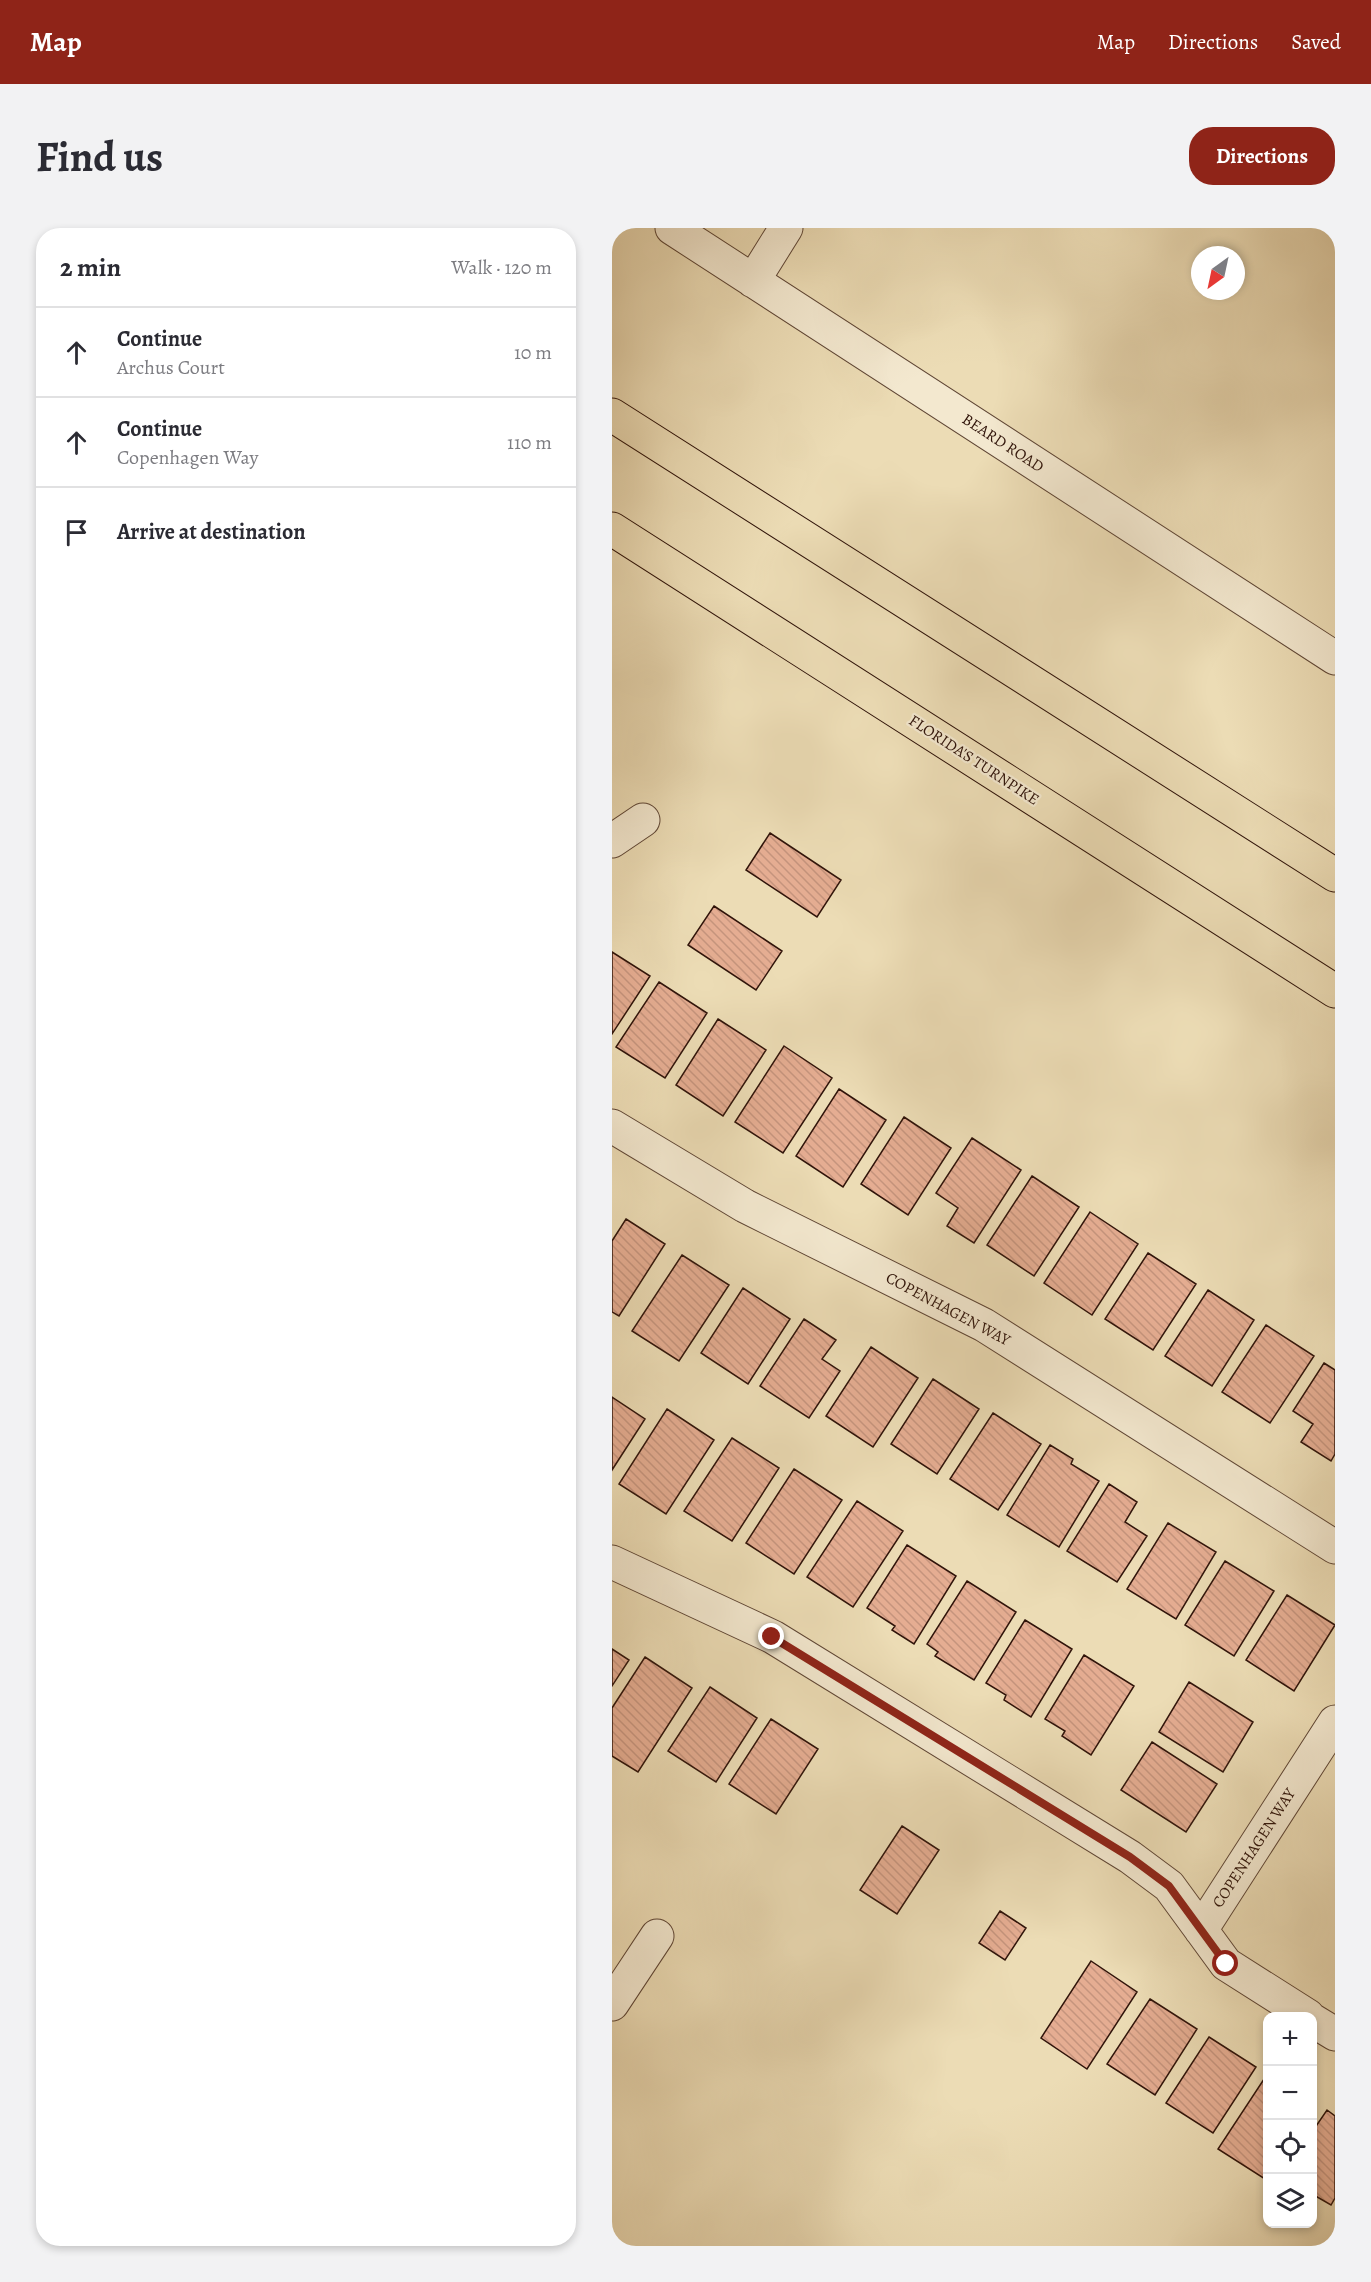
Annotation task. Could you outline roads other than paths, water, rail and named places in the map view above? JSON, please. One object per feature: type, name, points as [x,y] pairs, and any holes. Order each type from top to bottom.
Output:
[{"type":"highway","points":[[612,414],[1335,875]]},
{"type":"highway","name":"FLORIDA'S TURNPIKE","points":[[612,529],[1335,991]]},
{"type":"street","name":"BEARD ROAD","points":[[672,228],[1335,658]]},
{"type":"street","points":[[753,281],[786,228]]},
{"type":"street","points":[[612,841],[643,820]]},
{"type":"street","name":"COPENHAGEN WAY","points":[[612,1126],[745,1206],[984,1325],[1335,1547]]},
{"type":"street","name":"COPENHAGEN WAY","points":[[612,1562],[772,1637],[1130,1857],[1169,1886],[1201,1930],[1335,1722]]},
{"type":"street","points":[[1201,1930],[1226,1964],[1302,2012]]},
{"type":"street","points":[[612,2004],[657,1935]]},
{"type":"street","points":[[1317,2023],[1335,2034]]}]
